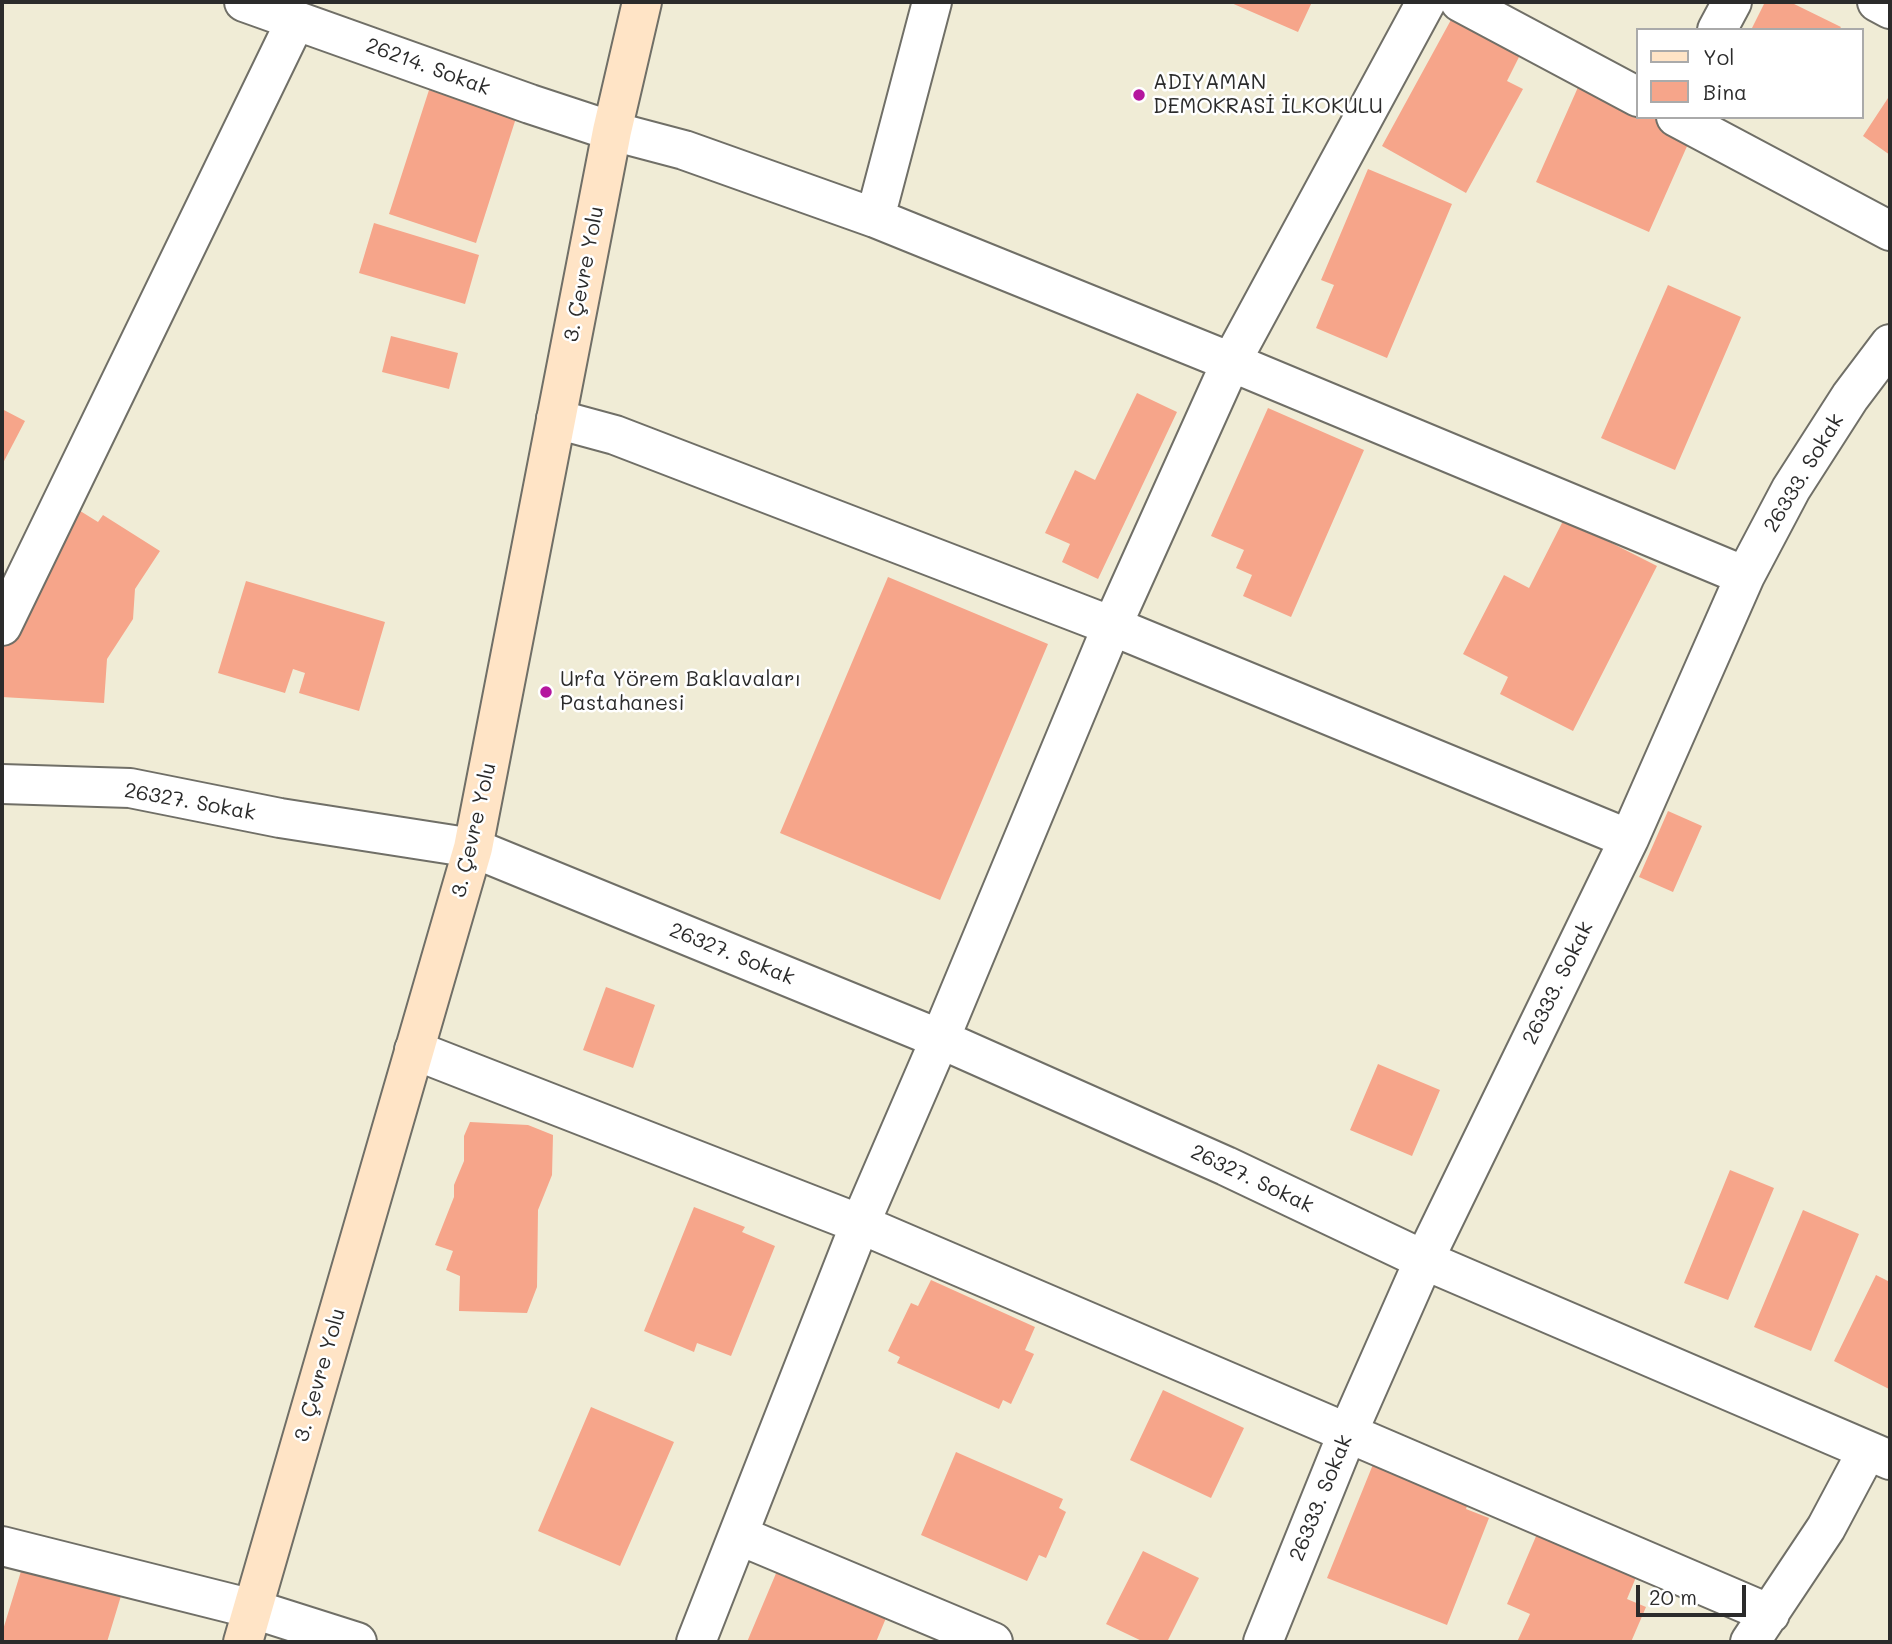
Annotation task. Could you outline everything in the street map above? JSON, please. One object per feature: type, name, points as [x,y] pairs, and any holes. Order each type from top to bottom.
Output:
[{"type":"main road","name":"3. Çevre Yolu","points":[[248,1626],[473,848],[612,131],[642,2]]},
{"type":"street","name":"26214. Sokak","points":[[244,2],[530,104],[612,131],[684,150],[875,218],[1231,362],[1745,576]]},
{"type":"street","points":[[875,218],[932,2]]},
{"type":"street","points":[[696,1642],[860,1224],[1112,626],[1231,362],[1426,2]]},
{"type":"street","points":[[1460,2],[1636,96]]},
{"type":"street","points":[[1718,28],[1732,2]]},
{"type":"street","points":[[1877,2],[1890,9]]},
{"type":"street","points":[[2,626],[296,20]]},
{"type":"street","points":[[1680,119],[1890,231]]},
{"type":"street","name":"26333. Sokak","points":[[1263,1642],[1348,1432],[1424,1260],[1629,839],[1745,576],[1790,489],[1850,397],[1890,344]]},
{"type":"street","points":[[556,419],[615,435],[1112,626],[1629,839]]},
{"type":"street","name":"26327. Sokak","points":[[2,784],[130,788],[280,818],[473,848],[940,1039],[1226,1166],[1424,1260],[1879,1455]]},
{"type":"street","points":[[414,1050],[860,1224],[1348,1432],[1760,1628],[1826,1528],[1879,1455]]},
{"type":"street","points":[[738,1535],[993,1642]]},
{"type":"street","points":[[2,1546],[248,1626],[357,1642]]},
{"type":"building","points":[[1229,2],[1312,2],[1298,32]]},
{"type":"building","points":[[1765,2],[1790,2],[1841,27],[1840,28],[1752,28]]},
{"type":"building","points":[[1452,18],[1520,55],[1507,81],[1523,89],[1466,193],[1382,146]]},
{"type":"building","points":[[1579,85],[1636,110],[1636,119],[1656,119],[1692,135],[1649,232],[1536,182]]},
{"type":"building","points":[[429,90],[516,118],[476,243],[389,214]]},
{"type":"building","points":[[1890,95],[1890,155],[1863,136]]},
{"type":"building","points":[[1368,169],[1452,204],[1387,358],[1316,328],[1334,285],[1321,280]]},
{"type":"building","points":[[374,223],[479,255],[465,304],[359,273]]},
{"type":"building","points":[[1668,285],[1741,317],[1675,470],[1601,438]]},
{"type":"building","points":[[391,336],[458,353],[449,389],[382,372]]},
{"type":"building","points":[[1137,393],[1177,412],[1098,579],[1062,562],[1070,544],[1045,533],[1075,470],[1095,480]]},
{"type":"building","points":[[1268,408],[1364,450],[1291,617],[1243,596],[1252,575],[1236,568],[1244,550],[1211,536]]},
{"type":"building","points":[[2,409],[25,421],[2,465]]},
{"type":"building","points":[[77,509],[98,522],[103,515],[160,551],[135,589],[133,619],[107,659],[104,703],[2,697],[2,629]]},
{"type":"building","points":[[1564,519],[1657,566],[1573,731],[1500,694],[1508,677],[1463,654],[1504,575],[1529,588]]},
{"type":"building","points":[[888,577],[1048,644],[940,900],[780,833]]},
{"type":"building","points":[[246,581],[385,622],[359,711],[299,693],[305,673],[293,669],[285,693],[218,673]]},
{"type":"building","points":[[1668,811],[1702,826],[1673,892],[1639,877]]},
{"type":"building","points":[[606,987],[655,1005],[633,1068],[583,1050]]},
{"type":"building","points":[[1378,1064],[1440,1090],[1412,1156],[1350,1130]]},
{"type":"building","points":[[470,1122],[528,1125],[553,1135],[552,1175],[538,1210],[537,1287],[527,1313],[459,1311],[460,1276],[446,1270],[453,1251],[435,1245],[454,1197],[454,1185],[464,1161],[464,1136]]},
{"type":"building","points":[[1730,1170],[1774,1188],[1728,1300],[1684,1283]]},
{"type":"building","points":[[694,1207],[745,1227],[742,1232],[775,1246],[731,1356],[697,1343],[694,1352],[644,1331]]},
{"type":"building","points":[[1803,1210],[1859,1234],[1811,1351],[1754,1327]]},
{"type":"building","points":[[1876,1275],[1890,1282],[1889,1389],[1834,1361]]},
{"type":"building","points":[[931,1280],[1035,1327],[1025,1350],[1034,1354],[1011,1404],[1003,1400],[999,1409],[897,1363],[900,1357],[888,1351],[911,1303],[918,1306]]},
{"type":"building","points":[[1163,1390],[1244,1428],[1211,1498],[1130,1460]]},
{"type":"building","points":[[591,1407],[674,1442],[620,1566],[538,1531]]},
{"type":"building","points":[[956,1452],[1063,1499],[1059,1508],[1066,1512],[1046,1558],[1039,1555],[1027,1581],[921,1535]]},
{"type":"building","points":[[1376,1457],[1471,1495],[1466,1509],[1489,1518],[1447,1625],[1327,1578]]},
{"type":"building","points":[[1540,1527],[1639,1570],[1627,1599],[1646,1607],[1631,1642],[1517,1642],[1530,1614],[1507,1604]]},
{"type":"building","points":[[1143,1551],[1199,1578],[1167,1642],[1144,1642],[1106,1624]]},
{"type":"building","points":[[26,1555],[124,1586],[107,1642],[2,1642],[2,1633]]},
{"type":"building","points":[[777,1571],[886,1618],[876,1642],[747,1642]]},
{"type":"place","name":"ADIYAMAN DEMOKRASİ İLKOKULU","points":[[1139,95]]},
{"type":"place","name":"Urfa Yörem Baklavaları Pastahanesi","points":[[546,692]]}]
